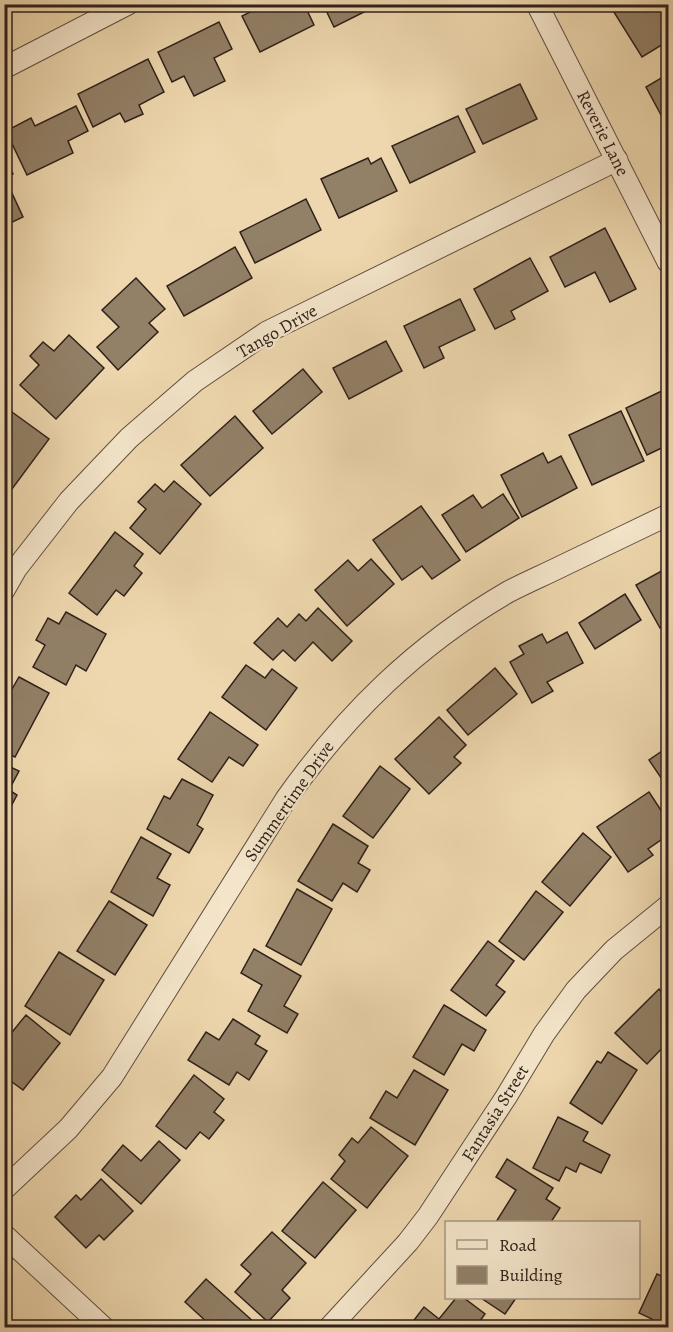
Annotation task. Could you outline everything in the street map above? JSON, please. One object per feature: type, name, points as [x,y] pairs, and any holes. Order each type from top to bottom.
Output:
[{"type":"street","points":[[4,68],[128,4]]},
{"type":"street","name":"Reverie Lane","points":[[537,4],[669,262]]},
{"type":"street","name":"Tango Drive","points":[[4,590],[16,569],[69,501],[129,438],[195,381],[267,332],[616,160]]},
{"type":"street","name":"Summertime Drive","points":[[4,1189],[68,1129],[112,1077],[286,799],[310,765],[353,714],[400,668],[453,627],[510,591],[669,514]]},
{"type":"street","name":"Fantasia Street","points":[[329,1328],[408,1242],[428,1216],[506,1097],[544,1034],[576,990],[614,950],[669,906]]},
{"type":"street","points":[[4,1235],[104,1328]]},
{"type":"building","points":[[266,4],[304,4],[314,25],[260,52],[242,16]]},
{"type":"building","points":[[323,4],[380,4],[334,27]]},
{"type":"building","points":[[619,4],[668,4],[668,41],[642,57],[612,9]]},
{"type":"building","points":[[219,22],[232,49],[214,58],[225,81],[194,96],[184,76],[172,82],[158,52]]},
{"type":"building","points":[[148,59],[164,92],[139,105],[143,114],[125,122],[120,113],[93,127],[78,94]]},
{"type":"building","points":[[668,74],[668,128],[646,87]]},
{"type":"building","points":[[520,84],[537,119],[483,144],[466,109]]},
{"type":"building","points":[[76,106],[88,131],[68,141],[73,153],[27,175],[6,131],[31,118],[35,126]]},
{"type":"building","points":[[458,116],[475,152],[410,183],[392,146]]},
{"type":"building","points":[[4,155],[13,174],[5,178],[23,217],[4,226]]},
{"type":"building","points":[[368,158],[371,164],[381,158],[397,191],[339,218],[321,179]]},
{"type":"building","points":[[306,199],[321,230],[255,263],[240,232]]},
{"type":"building","points":[[605,228],[636,289],[610,302],[595,272],[565,287],[550,257]]},
{"type":"building","points":[[235,247],[252,278],[184,316],[167,286]]},
{"type":"building","points":[[530,258],[548,291],[511,311],[515,319],[495,329],[474,289]]},
{"type":"building","points":[[136,278],[165,309],[149,323],[158,332],[118,370],[97,347],[119,327],[102,310]]},
{"type":"building","points":[[460,299],[475,330],[439,347],[444,358],[424,368],[404,326]]},
{"type":"building","points":[[69,335],[104,368],[56,419],[20,385],[39,365],[30,356],[43,342],[54,351]]},
{"type":"building","points":[[386,341],[402,371],[349,399],[333,368]]},
{"type":"building","points":[[303,369],[322,392],[272,434],[253,411]]},
{"type":"building","points":[[668,388],[668,445],[647,455],[626,408]]},
{"type":"building","points":[[621,411],[644,461],[592,485],[569,435]]},
{"type":"building","points":[[12,412],[49,439],[9,493],[4,490],[4,422]]},
{"type":"building","points":[[235,416],[263,448],[210,496],[181,465]]},
{"type":"building","points":[[543,453],[548,463],[561,456],[577,488],[522,517],[501,475]]},
{"type":"building","points":[[174,481],[201,504],[160,554],[130,528],[146,509],[138,502],[155,484],[164,492]]},
{"type":"building","points":[[503,494],[519,518],[466,552],[442,515],[473,495],[482,508]]},
{"type":"building","points":[[421,506],[460,560],[432,579],[422,566],[402,580],[373,540]]},
{"type":"building","points":[[115,532],[143,554],[134,566],[142,573],[124,596],[116,590],[97,615],[69,593]]},
{"type":"building","points":[[371,559],[394,584],[347,626],[315,590],[348,560],[358,571]]},
{"type":"building","points":[[667,568],[668,623],[660,628],[636,585]]},
{"type":"building","points":[[625,594],[641,620],[595,649],[579,623]]},
{"type":"building","points":[[318,608],[352,641],[332,661],[313,642],[295,661],[283,650],[273,660],[254,643],[278,618],[287,627],[299,614],[306,621]]},
{"type":"building","points":[[66,612],[106,634],[86,671],[76,665],[66,685],[33,667],[45,645],[36,640],[48,618],[59,624]]},
{"type":"building","points":[[567,632],[583,663],[547,682],[553,691],[532,703],[510,662],[524,654],[519,646],[542,634],[547,643]]},
{"type":"building","points":[[246,665],[265,678],[272,669],[297,688],[266,730],[222,697]]},
{"type":"building","points":[[495,668],[517,694],[468,735],[447,710]]},
{"type":"building","points":[[19,677],[49,693],[15,757],[4,752],[4,703]]},
{"type":"building","points":[[210,712],[258,745],[243,766],[229,757],[212,782],[178,759]]},
{"type":"building","points":[[439,717],[466,745],[454,757],[461,763],[429,794],[395,759]]},
{"type":"building","points":[[668,747],[668,788],[649,760]]},
{"type":"building","points":[[4,764],[19,771],[9,790],[17,795],[7,814],[4,812]]},
{"type":"building","points":[[380,766],[410,789],[373,838],[343,816]]},
{"type":"building","points":[[182,779],[213,795],[197,825],[203,829],[189,853],[147,829],[164,796],[170,799]]},
{"type":"building","points":[[649,792],[668,821],[668,835],[648,849],[653,855],[628,872],[597,827]]},
{"type":"building","points":[[333,824],[368,846],[358,863],[370,870],[357,892],[343,883],[332,901],[298,881]]},
{"type":"building","points":[[583,833],[611,857],[570,906],[542,882]]},
{"type":"building","points":[[141,837],[171,854],[157,878],[170,885],[153,916],[111,892]]},
{"type":"building","points":[[297,889],[332,909],[301,965],[266,946]]},
{"type":"building","points":[[536,891],[563,912],[524,960],[499,941]]},
{"type":"building","points":[[109,901],[147,925],[115,975],[77,951]]},
{"type":"building","points":[[488,941],[514,961],[496,985],[505,992],[486,1016],[451,990]]},
{"type":"building","points":[[254,949],[301,976],[284,1006],[298,1014],[287,1033],[248,1011],[262,985],[241,973]]},
{"type":"building","points":[[59,952],[104,980],[70,1035],[25,1006]]},
{"type":"building","points":[[659,989],[668,999],[668,1042],[647,1064],[615,1033]]},
{"type":"building","points":[[444,1005],[486,1030],[474,1051],[462,1044],[444,1075],[413,1057]]},
{"type":"building","points":[[26,1015],[60,1043],[23,1090],[4,1076],[4,1042]]},
{"type":"building","points":[[233,1019],[260,1036],[255,1044],[267,1051],[249,1080],[237,1072],[229,1085],[188,1060],[206,1032],[219,1040]]},
{"type":"building","points":[[608,1052],[637,1070],[602,1124],[570,1103],[597,1061],[601,1063]]},
{"type":"building","points":[[414,1070],[448,1090],[415,1145],[370,1118],[386,1091],[397,1098]]},
{"type":"building","points":[[194,1075],[224,1099],[214,1112],[224,1120],[209,1139],[200,1132],[186,1149],[156,1126]]},
{"type":"building","points":[[558,1117],[588,1132],[583,1141],[610,1155],[601,1173],[580,1163],[576,1172],[566,1167],[559,1181],[533,1168]]},
{"type":"building","points":[[371,1127],[408,1156],[367,1208],[331,1179],[345,1161],[339,1155],[352,1138],[358,1143]]},
{"type":"building","points":[[159,1141],[180,1160],[141,1204],[102,1170],[123,1145],[141,1161]]},
{"type":"building","points":[[507,1159],[553,1188],[546,1199],[560,1208],[552,1221],[497,1221],[516,1190],[496,1177]]},
{"type":"building","points":[[101,1179],[133,1211],[104,1240],[99,1235],[86,1248],[55,1217],[76,1195],[81,1200]]},
{"type":"building","points":[[323,1182],[356,1210],[315,1258],[282,1231]]},
{"type":"building","points":[[272,1232],[306,1263],[282,1290],[290,1298],[268,1322],[235,1292],[251,1274],[241,1265]]},
{"type":"building","points":[[657,1274],[668,1279],[668,1328],[648,1328],[652,1319],[639,1313]]},
{"type":"building","points":[[206,1279],[255,1323],[251,1328],[204,1328],[208,1323],[185,1302]]},
{"type":"building","points":[[455,1299],[465,1299],[485,1314],[475,1328],[408,1328],[424,1307],[439,1319]]},
{"type":"building","points":[[482,1299],[515,1299],[505,1314]]}]
